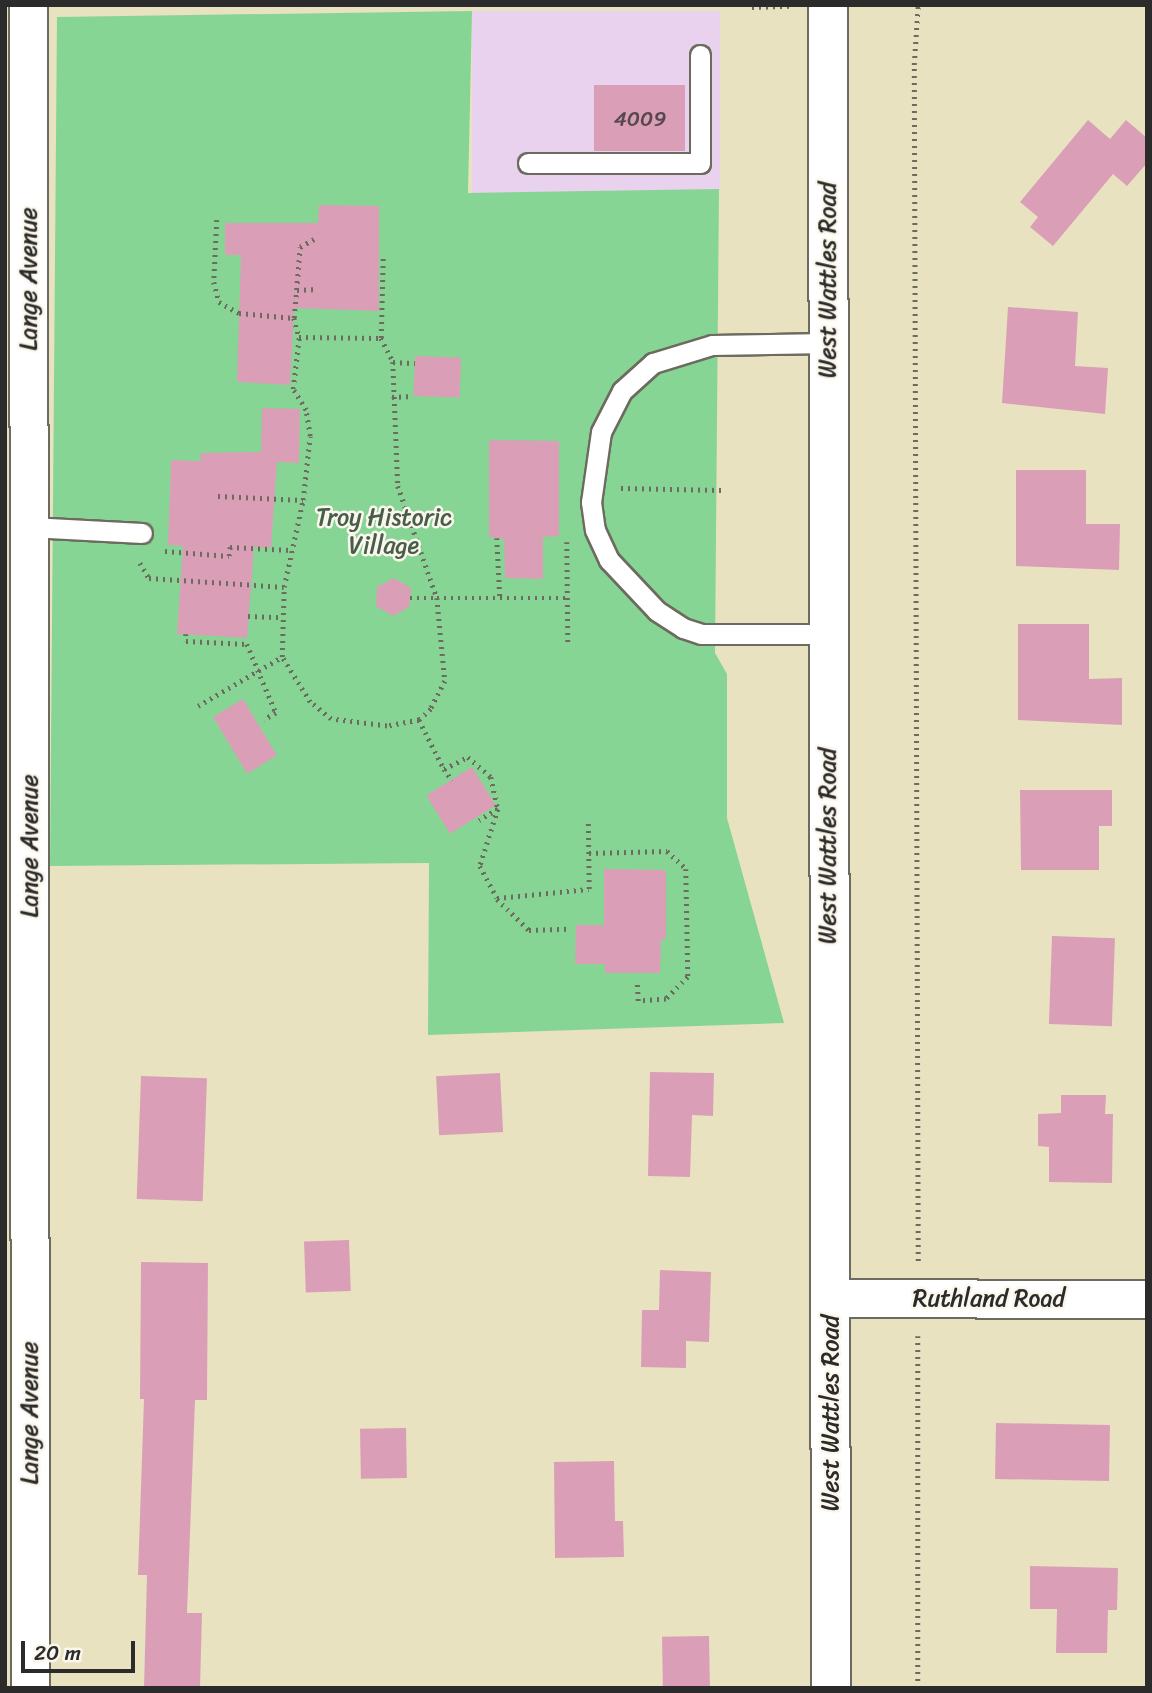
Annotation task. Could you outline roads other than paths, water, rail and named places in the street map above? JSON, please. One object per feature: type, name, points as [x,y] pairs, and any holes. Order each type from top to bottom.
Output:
[{"type":"street","name":"Lange Avenue","points":[[28,5],[30,1688]]},
{"type":"street","name":"West Wattles Road","points":[[828,5],[831,1688]]},
{"type":"street","name":"Ruthland Road","points":[[830,1298],[1147,1299]]},
{"type":"lane","points":[[528,163],[700,163],[700,55]]},
{"type":"lane","points":[[828,343],[712,345],[653,363],[622,391],[601,432],[591,502],[596,530],[609,560],[657,611],[684,628],[701,634],[828,634]]},
{"type":"lane","points":[[30,527],[142,533]]},
{"type":"park label","name":"Troy Historic Village","points":[[384,532]]}]
